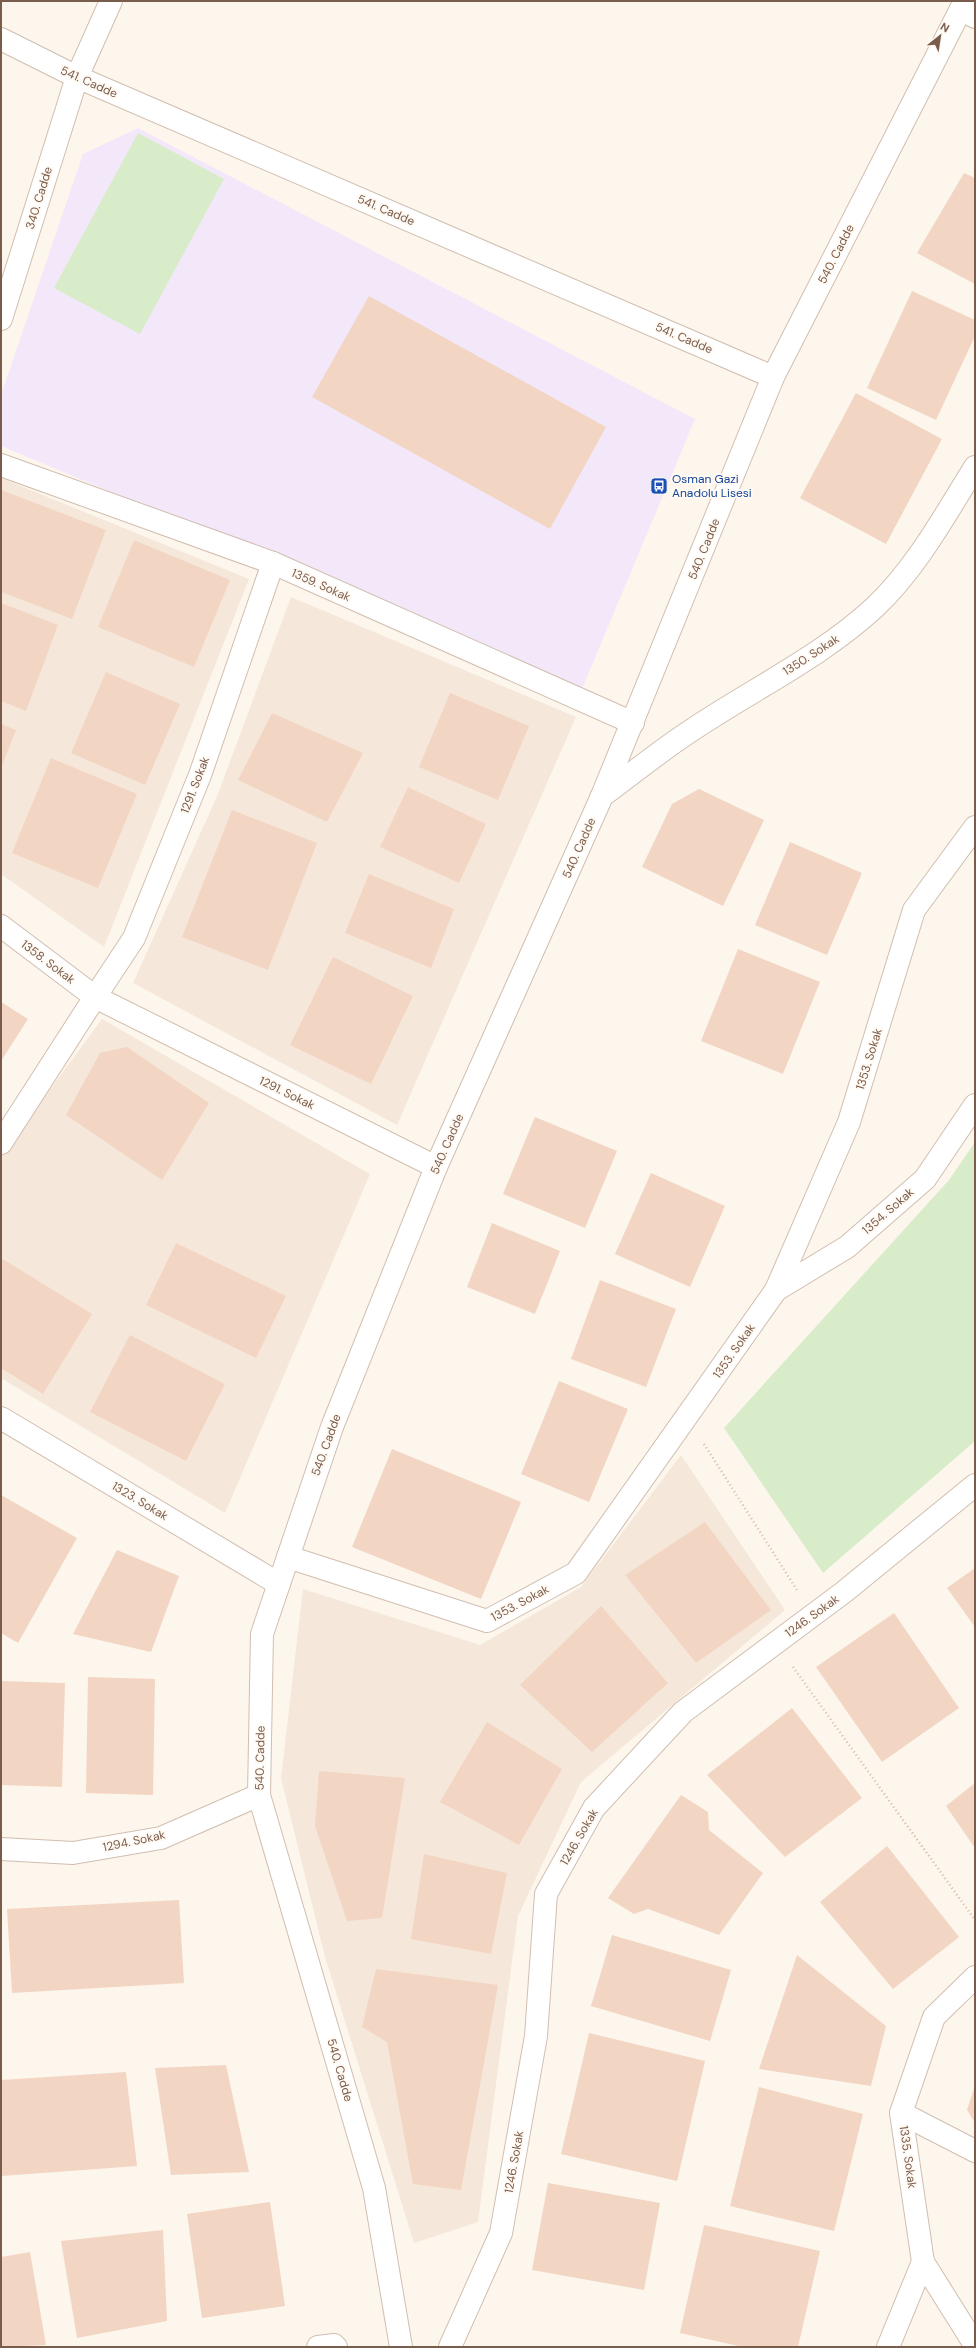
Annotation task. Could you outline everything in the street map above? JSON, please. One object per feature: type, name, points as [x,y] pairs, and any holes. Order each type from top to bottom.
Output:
[{"type":"street","name":"340. Cadde","points":[[1,319],[77,77],[111,1]]},
{"type":"street","name":"540. Cadde","points":[[401,2347],[374,2188],[259,1796],[262,1634],[332,1427],[436,1167],[602,796],[773,377],[967,9]]},
{"type":"street","name":"541. Cadde","points":[[1,39],[77,77],[773,377]]},
{"type":"street","name":"1359. Sokak","points":[[1,465],[273,564],[633,723]]},
{"type":"street","name":"1350. Sokak","points":[[602,796],[692,730],[840,637],[876,606],[912,565],[938,527],[975,467]]},
{"type":"street","name":"1291. Sokak","points":[[1,1143],[134,938],[200,775],[273,564]]},
{"type":"street","name":"1353. Sokak","points":[[288,1557],[487,1621],[576,1573],[776,1290],[849,1122],[914,910],[975,827]]},
{"type":"street","name":"1358. Sokak","points":[[1,926],[95,997]]},
{"type":"street","name":"1291. Sokak","points":[[95,997],[436,1167]]},
{"type":"street","name":"1354. Sokak","points":[[776,1290],[847,1247],[925,1179],[975,1105]]},
{"type":"street","name":"1323. Sokak","points":[[1,1418],[279,1584]]},
{"type":"street","name":"1246. Sokak","points":[[450,2347],[501,2233],[536,2036],[546,1894],[594,1808],[683,1712],[844,1592],[975,1485]]},
{"type":"street","name":"1294. Sokak","points":[[1,1849],[73,1853],[161,1838],[259,1796]]},
{"type":"street","name":"1335. Sokak","points":[[975,1977],[934,2017],[901,2113],[923,2262],[975,2344]]},
{"type":"street","points":[[901,2113],[975,2151]]},
{"type":"street","points":[[888,2347],[923,2262]]},
{"type":"street","points":[[318,2347],[334,2345],[336,2347]]},
{"type":"path","points":[[687,1417],[813,1616]]},
{"type":"path","points":[[775,1642],[975,1920]]},
{"type":"shaded area","points":[[138,128],[695,419],[582,689],[1,446],[1,395],[83,154]]},
{"type":"shaded area","points":[[1,478],[249,579],[104,947],[1,874]]},
{"type":"shaded area","points":[[291,597],[576,717],[397,1125],[133,983],[218,794]]},
{"type":"shaded area","points":[[102,1019],[370,1174],[225,1513],[1,1378],[1,1156]]},
{"type":"shaded area","points":[[681,1455],[785,1610],[581,1782],[518,1916],[478,2222],[414,2243],[325,1957],[281,1778],[303,1589],[480,1645],[581,1587]]},
{"type":"green space","points":[[138,133],[224,179],[140,334],[54,288]]},
{"type":"green space","points":[[975,1142],[975,1441],[823,1573],[724,1428],[949,1180]]},
{"type":"building","points":[[964,173],[975,178],[975,284],[917,253]]},
{"type":"building","points":[[912,291],[975,320],[975,336],[936,420],[867,388]]},
{"type":"building","points":[[369,296],[606,427],[550,529],[312,397]]},
{"type":"building","points":[[856,393],[942,439],[886,544],[800,498]]},
{"type":"building","points":[[1,490],[106,530],[72,619],[1,592]]},
{"type":"building","points":[[134,540],[230,580],[194,667],[98,627]]},
{"type":"building","points":[[1,603],[58,625],[26,711],[1,701]]},
{"type":"building","points":[[106,672],[180,704],[145,785],[71,753]]},
{"type":"building","points":[[450,693],[529,726],[498,800],[419,767]]},
{"type":"building","points":[[272,713],[363,753],[327,822],[238,780]]},
{"type":"building","points":[[1,724],[16,730],[1,768]]},
{"type":"building","points":[[51,758],[137,794],[98,888],[12,853]]},
{"type":"building","points":[[408,787],[486,824],[459,883],[380,847]]},
{"type":"building","points":[[699,789],[764,820],[723,906],[642,867],[672,804]]},
{"type":"building","points":[[232,810],[317,843],[268,970],[182,937]]},
{"type":"building","points":[[790,842],[862,873],[827,955],[755,925]]},
{"type":"building","points":[[369,874],[454,909],[431,968],[345,933]]},
{"type":"building","points":[[738,949],[820,982],[783,1074],[701,1041]]},
{"type":"building","points":[[333,957],[413,996],[371,1084],[290,1045]]},
{"type":"building","points":[[1,1002],[28,1019],[1,1061]]},
{"type":"building","points":[[127,1047],[209,1103],[162,1180],[66,1115],[100,1053]]},
{"type":"building","points":[[535,1117],[617,1151],[585,1228],[503,1194]]},
{"type":"building","points":[[651,1173],[725,1206],[690,1287],[615,1254]]},
{"type":"building","points":[[492,1223],[560,1251],[535,1314],[467,1287]]},
{"type":"building","points":[[176,1243],[286,1296],[256,1358],[146,1305]]},
{"type":"building","points":[[1,1258],[92,1314],[43,1394],[1,1368]]},
{"type":"building","points":[[600,1280],[676,1309],[646,1387],[571,1359]]},
{"type":"building","points":[[130,1335],[225,1384],[186,1461],[90,1412]]},
{"type":"building","points":[[559,1381],[628,1409],[589,1502],[521,1474]]},
{"type":"building","points":[[392,1449],[521,1502],[481,1599],[352,1547]]},
{"type":"building","points":[[1,1495],[77,1538],[18,1643],[1,1633]]},
{"type":"building","points":[[705,1522],[771,1610],[696,1663],[625,1575]]},
{"type":"building","points":[[117,1550],[179,1576],[151,1652],[73,1634]]},
{"type":"building","points":[[975,1568],[975,1627],[947,1588]]},
{"type":"building","points":[[601,1606],[668,1683],[592,1752],[520,1685]]},
{"type":"building","points":[[894,1613],[959,1708],[882,1762],[816,1667]]},
{"type":"building","points":[[88,1677],[155,1679],[153,1795],[86,1793]]},
{"type":"building","points":[[1,1681],[65,1683],[62,1787],[1,1785]]},
{"type":"building","points":[[792,1708],[862,1798],[785,1857],[707,1775]]},
{"type":"building","points":[[487,1722],[562,1769],[519,1845],[440,1802]]},
{"type":"building","points":[[319,1771],[405,1778],[382,1918],[347,1921],[315,1826]]},
{"type":"building","points":[[975,1783],[975,1848],[946,1806]]},
{"type":"building","points":[[681,1795],[708,1812],[709,1830],[763,1873],[719,1935],[648,1909],[634,1914],[608,1898]]},
{"type":"building","points":[[887,1846],[959,1937],[893,1989],[820,1902]]},
{"type":"building","points":[[424,1854],[507,1873],[491,1954],[411,1939]]},
{"type":"building","points":[[179,1900],[184,1983],[12,1993],[7,1909]]},
{"type":"building","points":[[612,1935],[731,1970],[710,2041],[591,2006]]},
{"type":"building","points":[[797,1955],[886,2026],[871,2086],[759,2069]]},
{"type":"building","points":[[376,1969],[498,1985],[461,2190],[413,2184],[387,2042],[362,2027]]},
{"type":"building","points":[[589,2033],[705,2061],[677,2181],[561,2154]]},
{"type":"building","points":[[226,2065],[249,2172],[171,2175],[155,2068]]},
{"type":"building","points":[[126,2072],[137,2166],[2,2176],[1,2080]]},
{"type":"building","points":[[975,2085],[975,2123],[967,2110]]},
{"type":"building","points":[[759,2087],[863,2114],[834,2231],[730,2206]]},
{"type":"building","points":[[548,2183],[660,2203],[644,2290],[532,2270]]},
{"type":"building","points":[[270,2202],[285,2306],[202,2318],[187,2214]]},
{"type":"building","points":[[704,2225],[820,2251],[798,2347],[743,2347],[680,2333]]},
{"type":"building","points":[[163,2230],[167,2321],[77,2338],[61,2241]]},
{"type":"building","points":[[30,2252],[46,2345],[1,2347],[1,2257]]},
{"type":"place","name":"Osman Gazi Anadolu Lisesi","points":[[659,486]]}]
